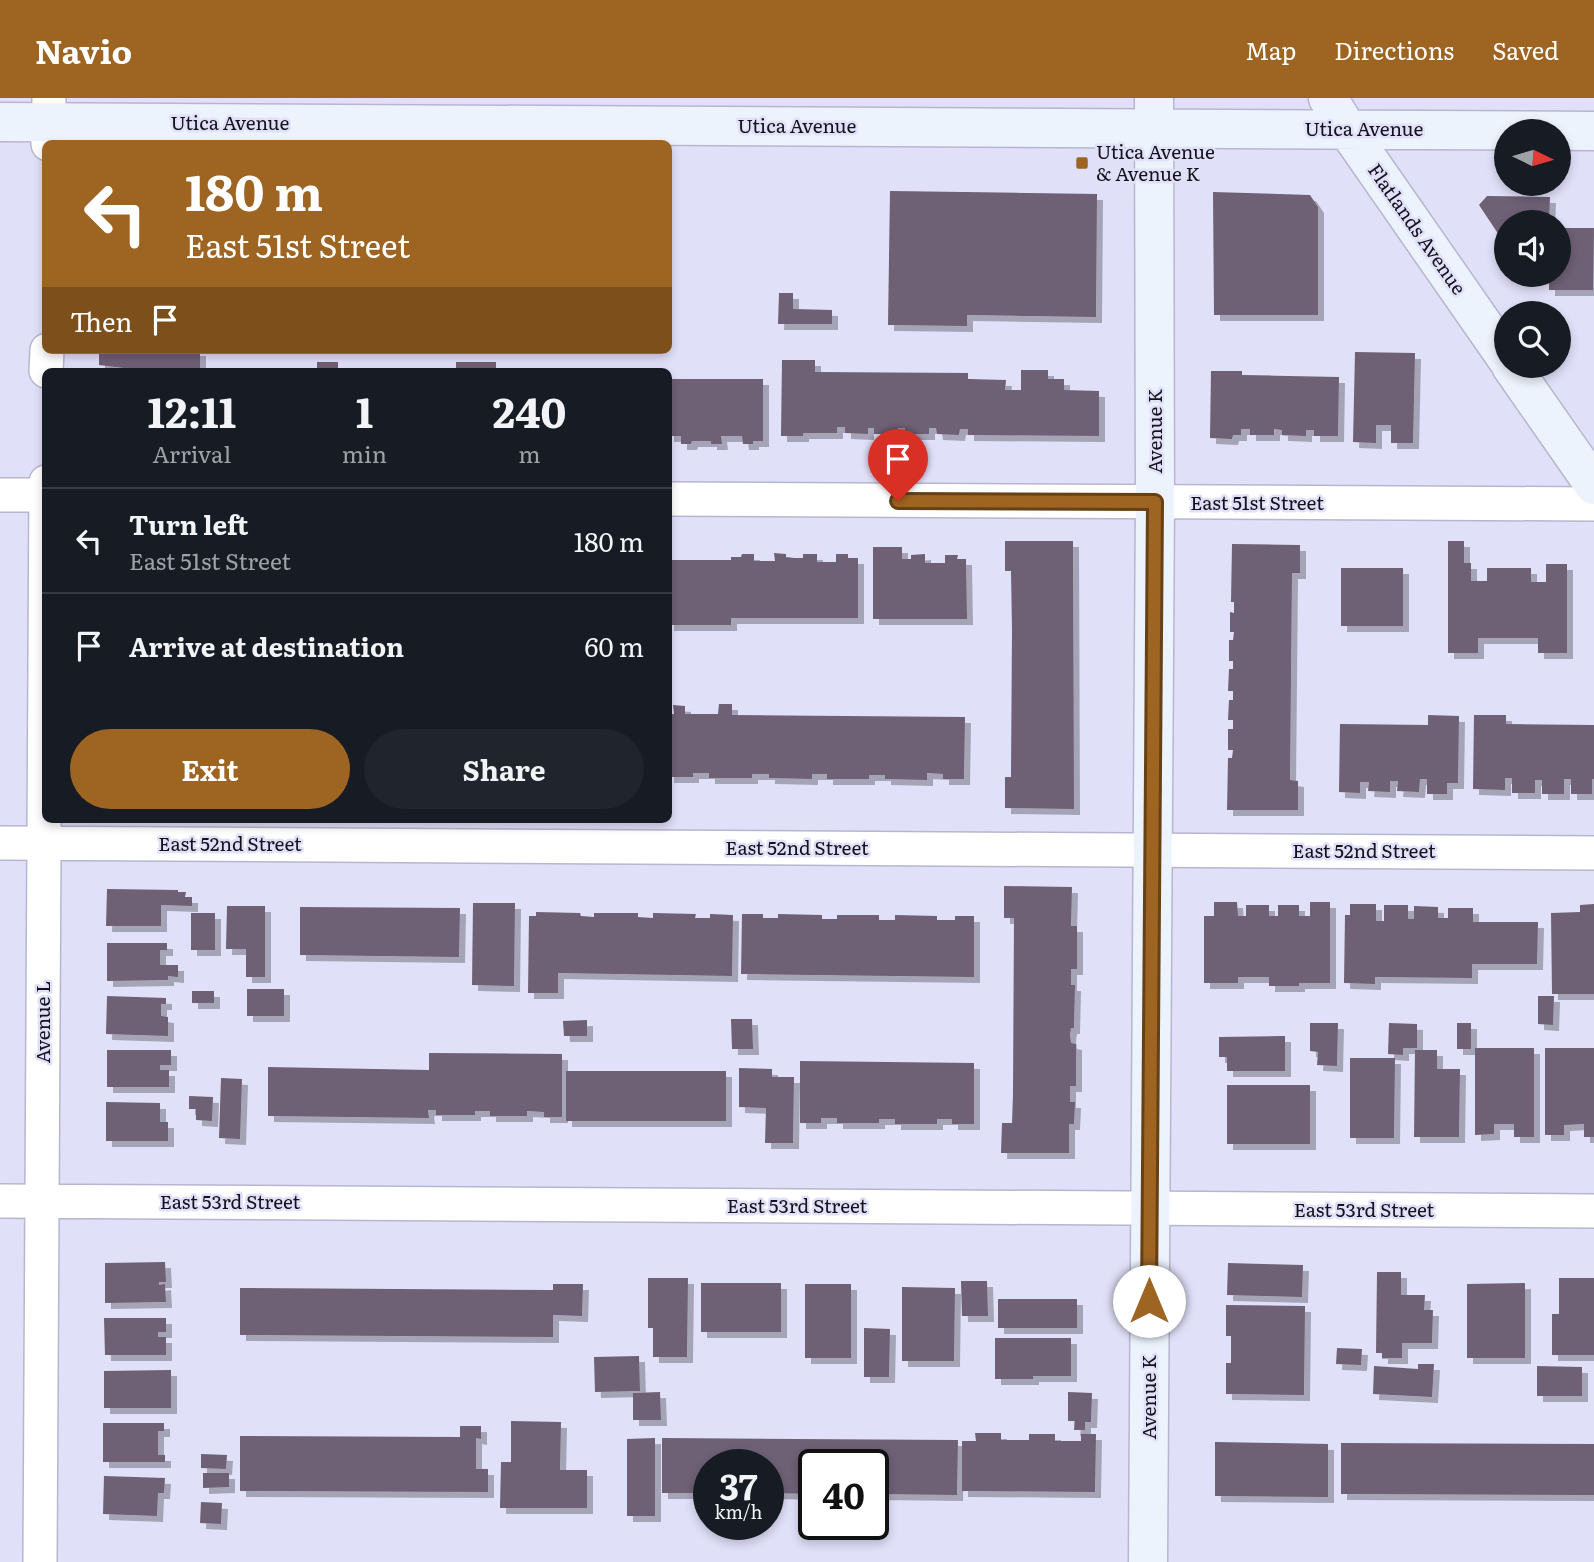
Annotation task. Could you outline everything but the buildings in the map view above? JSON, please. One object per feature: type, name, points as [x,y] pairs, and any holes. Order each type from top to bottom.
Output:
[{"type":"main road","name":"Avenue K","points":[[1148,1562],[1155,502],[1153,113]]},
{"type":"main road","name":"Utica Avenue","points":[[0,122],[1337,113],[1594,131]]},
{"type":"main road","name":"Flatlands Avenue","points":[[1337,113],[1494,340]]},
{"type":"main road","points":[[1519,378],[1594,485]]},
{"type":"street","points":[[0,495],[42,495]]},
{"type":"street","name":"East 51st Street","points":[[672,499],[1594,504]]},
{"type":"street","name":"Avenue L","points":[[40,1562],[44,823]]},
{"type":"street","name":"East 52nd Street","points":[[0,843],[1594,853]]},
{"type":"street","name":"East 53rd Street","points":[[0,1201],[1594,1211]]},
{"type":"place","name":"Utica Avenue & Avenue K","points":[[1082,163]]},
{"type":"route","points":[[898,501],[1155,502],[1149,1301]]}]
